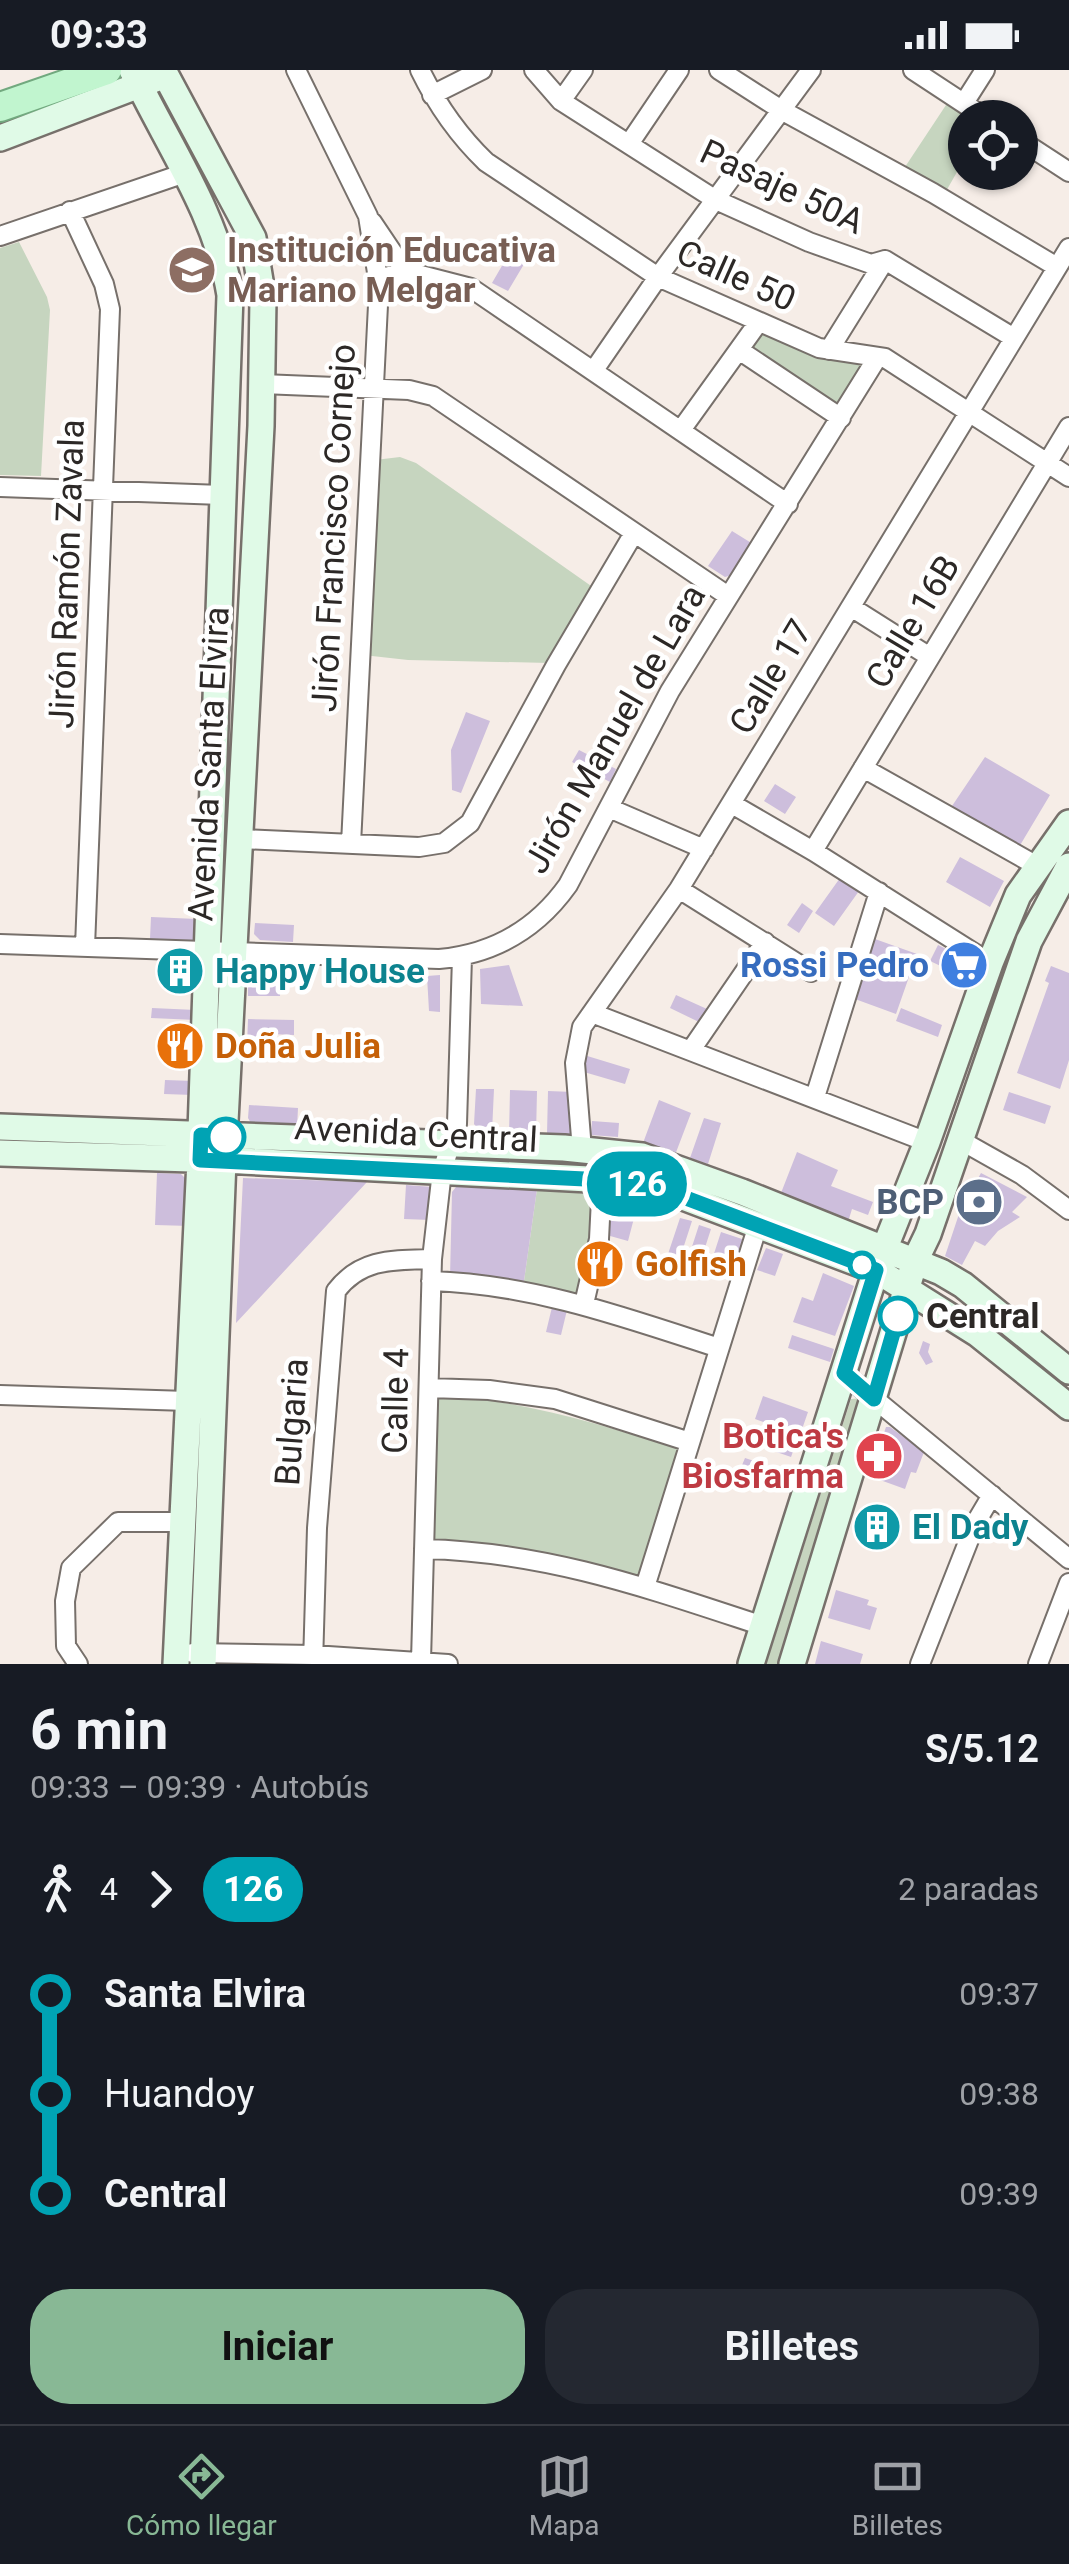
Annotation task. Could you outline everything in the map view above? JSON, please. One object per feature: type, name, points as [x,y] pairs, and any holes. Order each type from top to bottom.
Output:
[{"type":"main road","points":[[0,106],[77,76],[107,70]]},
{"type":"main road","points":[[0,138],[136,78],[167,71]]},
{"type":"main road","name":"Avenida Santa Elvira","points":[[167,71],[253,238],[263,299],[235,952],[187,1401],[176,1658]]},
{"type":"main road","name":"Avenida Santa Elvira","points":[[136,78],[212,228],[225,264],[230,295],[207,951],[213,1148],[204,1658]]},
{"type":"main road","points":[[751,1664],[880,1260],[990,963],[1018,895],[1069,823]]},
{"type":"main road","points":[[792,1664],[915,1261],[1029,941],[1069,866]]},
{"type":"main road","name":"Avenida Central","points":[[0,1127],[442,1171],[602,1179],[670,1192],[758,1225],[880,1260],[915,1261],[963,1285],[1069,1372]]},
{"type":"main road","name":"Avenida Central","points":[[0,1153],[451,1144],[642,1156],[742,1192],[880,1260],[907,1287],[978,1334],[1069,1408]]},
{"type":"street","name":"Jirón Francisco Cornejo","points":[[296,70],[368,216],[406,271]]},
{"type":"street","name":"Calle 50","points":[[420,70],[468,146],[486,162],[658,278],[829,350],[885,358],[1069,477]]},
{"type":"street","points":[[432,94],[482,70]]},
{"type":"street","name":"Pasaje 50A","points":[[534,70],[561,101],[716,200],[871,264],[885,260],[1014,338]]},
{"type":"street","points":[[561,101],[583,70]]},
{"type":"street","points":[[628,144],[680,70]]},
{"type":"street","points":[[719,70],[782,111],[932,192],[1057,267]]},
{"type":"street","points":[[594,370],[811,70]]},
{"type":"street","points":[[914,70],[959,100]]},
{"type":"street","points":[[966,100],[985,70]]},
{"type":"street","points":[[1038,152],[1069,172]]},
{"type":"street","points":[[0,236],[185,173]]},
{"type":"street","name":"Jirón Ramón Zavala","points":[[70,212],[109,298],[84,947]]},
{"type":"street","name":"Jirón Francisco Cornejo","points":[[351,844],[378,285],[368,216]]},
{"type":"street","name":"Calle 17","points":[[582,1150],[575,1063],[582,1027],[704,850],[1069,248]]},
{"type":"street","points":[[829,350],[885,260]]},
{"type":"street","points":[[378,285],[386,277],[406,271],[471,288],[788,504]]},
{"type":"street","points":[[681,430],[758,323]]},
{"type":"street","points":[[739,350],[841,418]]},
{"type":"street","name":"Jirón Manuel de Lara","points":[[0,944],[412,960],[462,957],[512,938],[550,907],[568,886],[670,691],[877,358]]},
{"type":"street","points":[[262,384],[409,390],[433,396],[728,596]]},
{"type":"street","name":"Calle 16B","points":[[813,850],[1069,427]]},
{"type":"street","points":[[0,487],[222,495]]},
{"type":"street","points":[[241,839],[432,846],[464,831],[634,533]]},
{"type":"street","points":[[851,607],[930,656]]},
{"type":"street","points":[[863,768],[1039,867]]},
{"type":"street","points":[[732,804],[813,850],[990,963]]},
{"type":"street","points":[[609,808],[704,850]]},
{"type":"street","points":[[679,889],[811,972]]},
{"type":"street","points":[[815,1097],[878,892]]},
{"type":"street","points":[[690,1050],[765,942]]},
{"type":"street","name":"Calle 4","points":[[421,1661],[432,1259],[442,1171],[457,1124],[462,957]]},
{"type":"street","points":[[592,1013],[926,1142]]},
{"type":"street","points":[[960,1140],[1022,1175],[1069,1210]]},
{"type":"street","points":[[584,1304],[599,1239],[602,1179]]},
{"type":"street","points":[[645,1587],[758,1225]]},
{"type":"street","name":"Bulgaria","points":[[313,1660],[317,1528],[336,1291],[347,1277],[364,1266],[383,1260],[432,1259]]},
{"type":"street","points":[[431,1281],[518,1288],[584,1304],[719,1348]]},
{"type":"street","points":[[844,1373],[1069,1558]]},
{"type":"street","points":[[429,1388],[490,1390],[555,1399],[690,1442]]},
{"type":"street","points":[[0,1395],[187,1401]]},
{"type":"street","points":[[920,1664],[976,1522],[992,1495]]},
{"type":"street","points":[[78,1664],[66,1646],[65,1601],[71,1568],[118,1522],[182,1522]]},
{"type":"street","points":[[424,1549],[514,1554],[591,1571],[763,1626]]},
{"type":"street","points":[[1038,1664],[1069,1584]]},
{"type":"street","points":[[176,1658],[448,1664]]},
{"type":"green space","points":[[948,102],[945,193],[903,170]]},
{"type":"green space","points":[[19,242],[50,310],[41,476],[0,475],[0,248]]},
{"type":"green space","points":[[759,330],[865,361],[835,406],[749,350]]},
{"type":"green space","points":[[400,457],[416,463],[594,588],[550,663],[408,660],[363,655],[375,460]]},
{"type":"green space","points":[[537,1189],[598,1195],[581,1300],[523,1288]]},
{"type":"green space","points":[[437,1396],[530,1408],[681,1449],[641,1581],[430,1543]]},
{"type":"green space","points":[[864,1398],[787,1664],[766,1664],[851,1399]]},
{"type":"building","points":[[514,245],[530,254],[508,291],[492,283]]},
{"type":"building","points":[[732,531],[753,544],[732,575],[725,577],[708,566]]},
{"type":"building","points":[[53,669],[76,671],[77,680],[52,678]]},
{"type":"building","points":[[466,712],[490,721],[461,793],[452,790],[451,750]]},
{"type":"building","points":[[579,750],[616,769],[610,782],[572,762]]},
{"type":"building","points":[[985,757],[1050,795],[1019,847],[950,809]]},
{"type":"building","points":[[775,784],[796,797],[785,814],[764,801]]},
{"type":"building","points":[[960,857],[1004,881],[990,907],[946,882]]},
{"type":"building","points":[[840,878],[859,891],[834,926],[815,913]]},
{"type":"building","points":[[802,903],[813,911],[799,933],[787,925]]},
{"type":"building","points":[[151,917],[197,919],[197,941],[150,939]]},
{"type":"building","points":[[255,923],[294,925],[293,942],[260,940],[254,934]]},
{"type":"building","points":[[875,939],[917,954],[896,1014],[855,999]]},
{"type":"building","points":[[938,945],[971,961],[964,977],[930,961]]},
{"type":"building","name":"Happy House","points":[[167,962],[187,962],[193,967],[193,993],[181,992],[181,975],[166,975]]},
{"type":"building","points":[[509,965],[523,1006],[481,1004],[480,969]]},
{"type":"building","points":[[1051,966],[1069,973],[1069,1060],[1060,1089],[1017,1073],[1049,983],[1045,981]]},
{"type":"building","points":[[248,967],[281,968],[280,996],[248,996]]},
{"type":"building","points":[[440,975],[440,1012],[429,1011],[427,976]]},
{"type":"building","points":[[676,995],[707,1009],[701,1023],[670,1008]]},
{"type":"building","points":[[152,1008],[196,1010],[196,1020],[151,1018]]},
{"type":"building","points":[[901,1008],[942,1025],[938,1037],[896,1021]]},
{"type":"building","points":[[248,1019],[294,1020],[294,1035],[271,1034],[271,1046],[247,1045]]},
{"type":"building","name":"Doña Julia","points":[[169,1028],[193,1029],[192,1063],[167,1062]]},
{"type":"building","points":[[584,1055],[630,1069],[625,1084],[584,1072]]},
{"type":"building","points":[[165,1080],[194,1081],[193,1095],[164,1094]]},
{"type":"building","points":[[476,1089],[494,1089],[492,1132],[479,1131],[474,1124]]},
{"type":"building","points":[[510,1090],[537,1091],[536,1136],[509,1135]]},
{"type":"building","points":[[548,1091],[573,1092],[572,1135],[547,1134]]},
{"type":"building","points":[[1009,1092],[1051,1106],[1045,1124],[1003,1110]]},
{"type":"building","points":[[659,1100],[691,1113],[675,1155],[643,1143]]},
{"type":"building","points":[[249,1105],[298,1108],[297,1128],[252,1125]]},
{"type":"building","points":[[704,1118],[721,1123],[708,1164],[690,1158]]},
{"type":"building","points":[[592,1121],[619,1123],[618,1137],[591,1135]]},
{"type":"building","points":[[797,1152],[838,1170],[831,1186],[873,1202],[868,1215],[852,1209],[848,1222],[781,1193]]},
{"type":"building","points":[[157,1173],[181,1174],[191,1184],[190,1226],[155,1225]]},
{"type":"building","points":[[981,1173],[1027,1197],[1012,1212],[1020,1217],[998,1231],[985,1246],[975,1241],[962,1265],[945,1256],[960,1211]]},
{"type":"building","points":[[243,1178],[367,1182],[236,1323]]},
{"type":"building","points":[[406,1185],[433,1187],[431,1220],[404,1219]]},
{"type":"building","points":[[456,1187],[537,1189],[523,1288],[450,1278],[452,1192]]},
{"type":"building","points":[[604,1194],[638,1203],[628,1241],[603,1234]]},
{"type":"building","points":[[680,1218],[692,1221],[679,1261],[667,1257]]},
{"type":"building","points":[[699,1225],[711,1229],[700,1263],[688,1259]]},
{"type":"building","points":[[721,1232],[748,1241],[737,1275],[710,1266]]},
{"type":"building","points":[[766,1248],[783,1254],[775,1276],[757,1270]]},
{"type":"building","points":[[599,1255],[621,1261],[616,1281],[593,1275]]},
{"type":"building","points":[[823,1273],[854,1286],[835,1336],[793,1322],[802,1297],[813,1301]]},
{"type":"building","points":[[553,1303],[568,1306],[561,1335],[546,1332]]},
{"type":"building","points":[[792,1335],[834,1349],[830,1362],[788,1348]]},
{"type":"building","points":[[923,1341],[930,1344],[928,1352],[933,1362],[926,1365],[919,1353]]},
{"type":"building","points":[[763,1396],[808,1412],[800,1435],[755,1419]]},
{"type":"building","points":[[886,1427],[924,1452],[905,1489],[869,1476]]},
{"type":"building","points":[[753,1433],[795,1446],[791,1457],[750,1443]]},
{"type":"building","points":[[745,1458],[790,1473],[786,1485],[740,1470]]},
{"type":"building","name":"El Dady","points":[[864,1512],[898,1525],[891,1541],[857,1528]]},
{"type":"building","points":[[836,1590],[869,1600],[867,1605],[877,1608],[870,1630],[828,1618]]},
{"type":"building","points":[[821,1641],[863,1654],[860,1664],[815,1664]]},
{"type":"bus line","name":"126","points":[[226,1137],[201,1135],[200,1160],[626,1181],[670,1192],[876,1270],[844,1373],[874,1399],[898,1316]]},
{"type":"place","name":"Institución Educativa Mariano Melgar","points":[[192,270]]},
{"type":"place","name":"Rossi Pedro","points":[[964,965]]},
{"type":"place","name":"Happy House","points":[[180,971]]},
{"type":"place","name":"Doña Julia","points":[[180,1046]]},
{"type":"place","name":"BCP","points":[[979,1202]]},
{"type":"place","name":"Golfish","points":[[600,1264]]},
{"type":"place","name":"Central","points":[[898,1316]]},
{"type":"place","name":"Botica's Biosfarma","points":[[879,1456]]},
{"type":"place","name":"El Dady","points":[[877,1527]]}]
